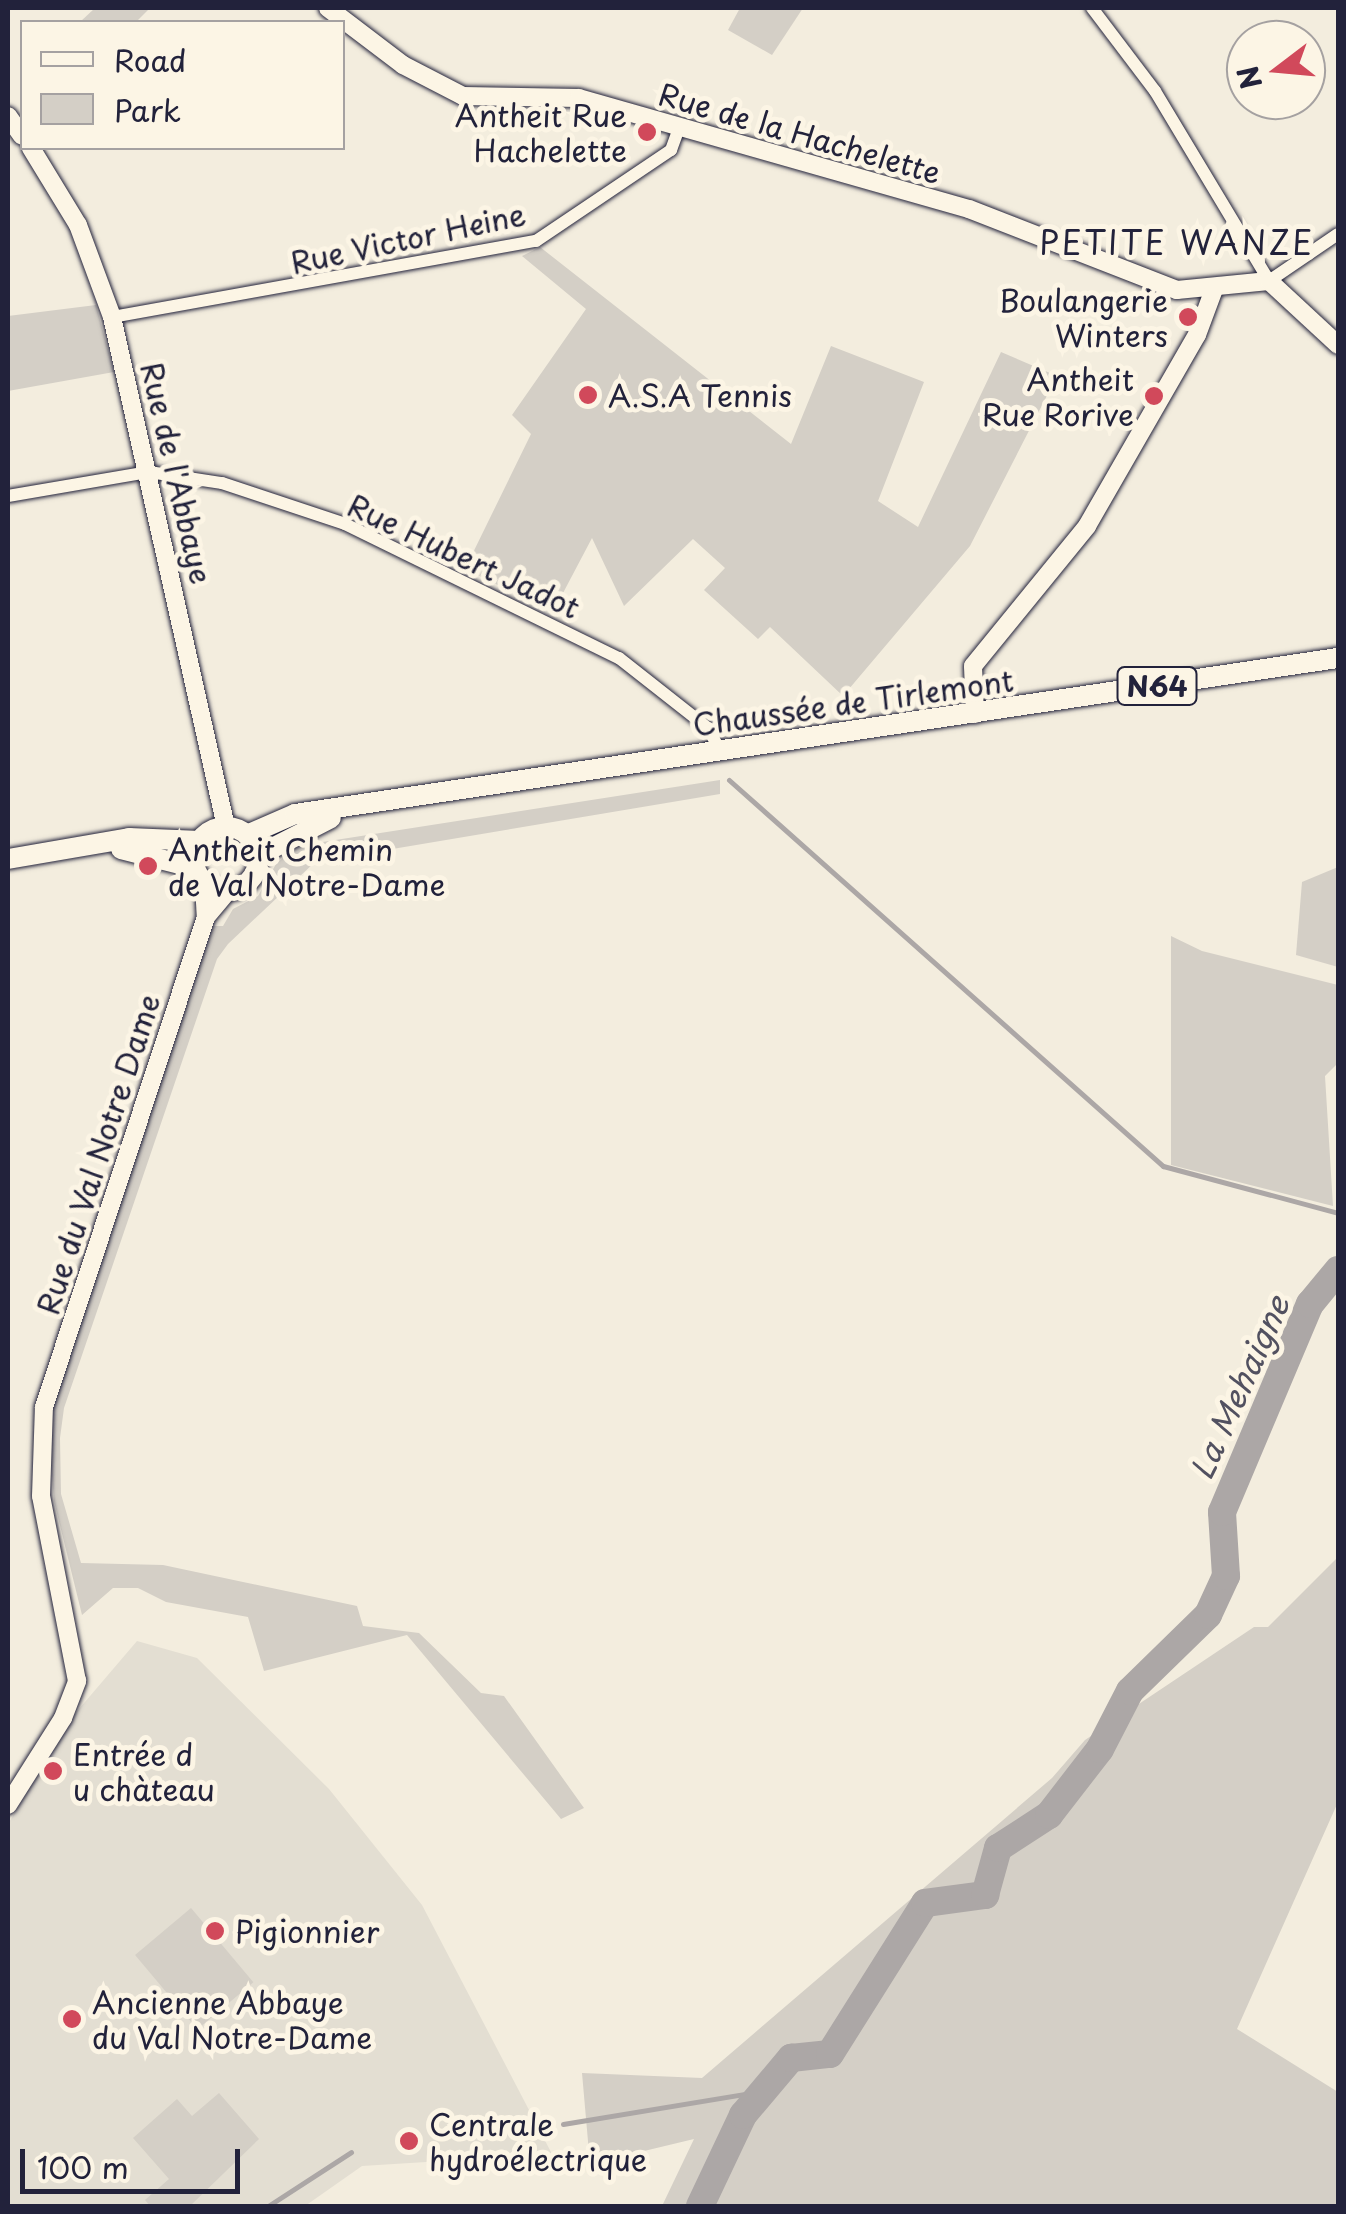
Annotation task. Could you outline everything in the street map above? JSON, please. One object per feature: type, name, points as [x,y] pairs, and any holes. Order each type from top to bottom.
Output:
[{"type":"main road","name":"Chaussée de Tirlemont","points":[[247,835],[295,814],[1338,658]]},
{"type":"main road","name":"Chaussée de Tirlemont","points":[[228,892],[250,880],[258,856],[300,828],[377,803]]},
{"type":"main road","points":[[8,859],[129,838],[200,840],[226,827],[247,835],[258,856]]},
{"type":"main road","points":[[199,875],[200,840]]},
{"type":"main road","points":[[94,846],[199,875],[228,892]]},
{"type":"street","points":[[1092,8],[1154,91],[1270,281],[1338,345]]},
{"type":"street","name":"Rue de la Hachelette","points":[[345,21],[404,65],[463,96],[579,98],[678,131],[969,210],[1176,290],[1270,281]]},
{"type":"street","name":"Rue Victor Heine","points":[[112,317],[536,241],[670,150],[678,131]]},
{"type":"street","name":"Rue de l'Abbaye","points":[[32,150],[78,224],[112,317],[150,472],[226,827]]},
{"type":"street","points":[[1270,281],[1338,234]]},
{"type":"street","points":[[975,714],[973,666],[1087,526],[1198,336],[1214,289]]},
{"type":"street","name":"Rue Hubert Jadot","points":[[8,496],[150,472],[222,483],[344,524],[619,658],[708,728],[721,752]]},
{"type":"street","name":"Rue du Val Notre Dame","points":[[199,875],[206,918]]},
{"type":"street","name":"Rue du Val Notre Dame","points":[[8,1804],[63,1718],[77,1682],[41,1496],[44,1408],[206,918],[228,892]]},
{"type":"shaded area","points":[[137,1641],[197,1658],[329,1789],[422,1905],[552,2154],[362,2166],[305,2206],[8,2206],[8,1824],[73,1716]]},
{"type":"green space","points":[[95,8],[150,8],[138,20],[82,20]]},
{"type":"green space","points":[[740,8],[803,8],[772,55],[728,30]]},
{"type":"green space","points":[[540,247],[791,444],[831,346],[924,382],[878,501],[918,527],[1001,352],[1057,376],[970,546],[843,696],[770,627],[758,639],[704,590],[725,568],[693,539],[624,606],[592,538],[553,612],[465,569],[531,434],[512,415],[586,309],[522,256]]},
{"type":"green space","points":[[96,305],[114,372],[8,391],[8,316]]},
{"type":"green space","points":[[720,780],[720,794],[315,862],[228,944],[217,959],[64,1408],[61,1494],[81,1563],[163,1565],[357,1606],[363,1626],[419,1633],[481,1693],[504,1696],[584,1808],[561,1819],[407,1635],[264,1671],[248,1617],[166,1602],[138,1588],[113,1588],[82,1615],[54,1501],[48,1421],[212,926],[223,926],[233,909],[258,896],[276,864],[297,846]]},
{"type":"green space","points":[[1338,867],[1338,967],[1296,955],[1302,882]]},
{"type":"green space","points":[[1171,936],[1202,951],[1338,985],[1338,1063],[1325,1076],[1333,1206],[1171,1165]]},
{"type":"green space","points":[[1338,1557],[1338,1802],[1237,2029],[1338,2092],[1338,2206],[662,2206],[694,2139],[590,2164],[582,2073],[702,2078],[1052,1778],[1085,1740],[1254,1627],[1268,1627]]},
{"type":"green space","points":[[191,1908],[253,1982],[197,2029],[135,1955]]},
{"type":"green space","points":[[219,2093],[259,2139],[190,2206],[150,2206],[145,2200],[169,2179],[133,2138],[177,2099],[192,2116]]},
{"type":"waterway","points":[[729,780],[1163,1166],[1338,1213]]},
{"type":"waterway","name":"La Mehaigne","points":[[700,2206],[743,2115],[791,2058],[830,2054],[925,1903],[985,1895],[998,1848],[1049,1815],[1100,1749],[1130,1691],[1208,1615],[1226,1576],[1222,1512],[1310,1304],[1338,1270]]},
{"type":"waterway","points":[[563,2124],[763,2091]]},
{"type":"waterway","points":[[268,2206],[351,2152]]},
{"type":"place","name":"Antheit Rue Hachelette","points":[[647,132]]},
{"type":"place","name":"Boulangerie Winters","points":[[1188,317]]},
{"type":"place","name":"A.S.A Tennis","points":[[588,395]]},
{"type":"place","name":"Antheit Rue Rorive","points":[[1154,396]]},
{"type":"place","name":"Antheit Chemin de Val Notre-Dame","points":[[148,866]]},
{"type":"place","name":"Entrée d u chàteau","points":[[53,1771]]},
{"type":"place","name":"Pigionnier","points":[[215,1931]]},
{"type":"place","name":"Ancienne Abbaye du Val Notre-Dame","points":[[72,2019]]},
{"type":"place","name":"Centrale hydroélectrique","points":[[409,2141]]},
{"type":"district","name":"PETITE WANZE","points":[[1177,242]]}]
